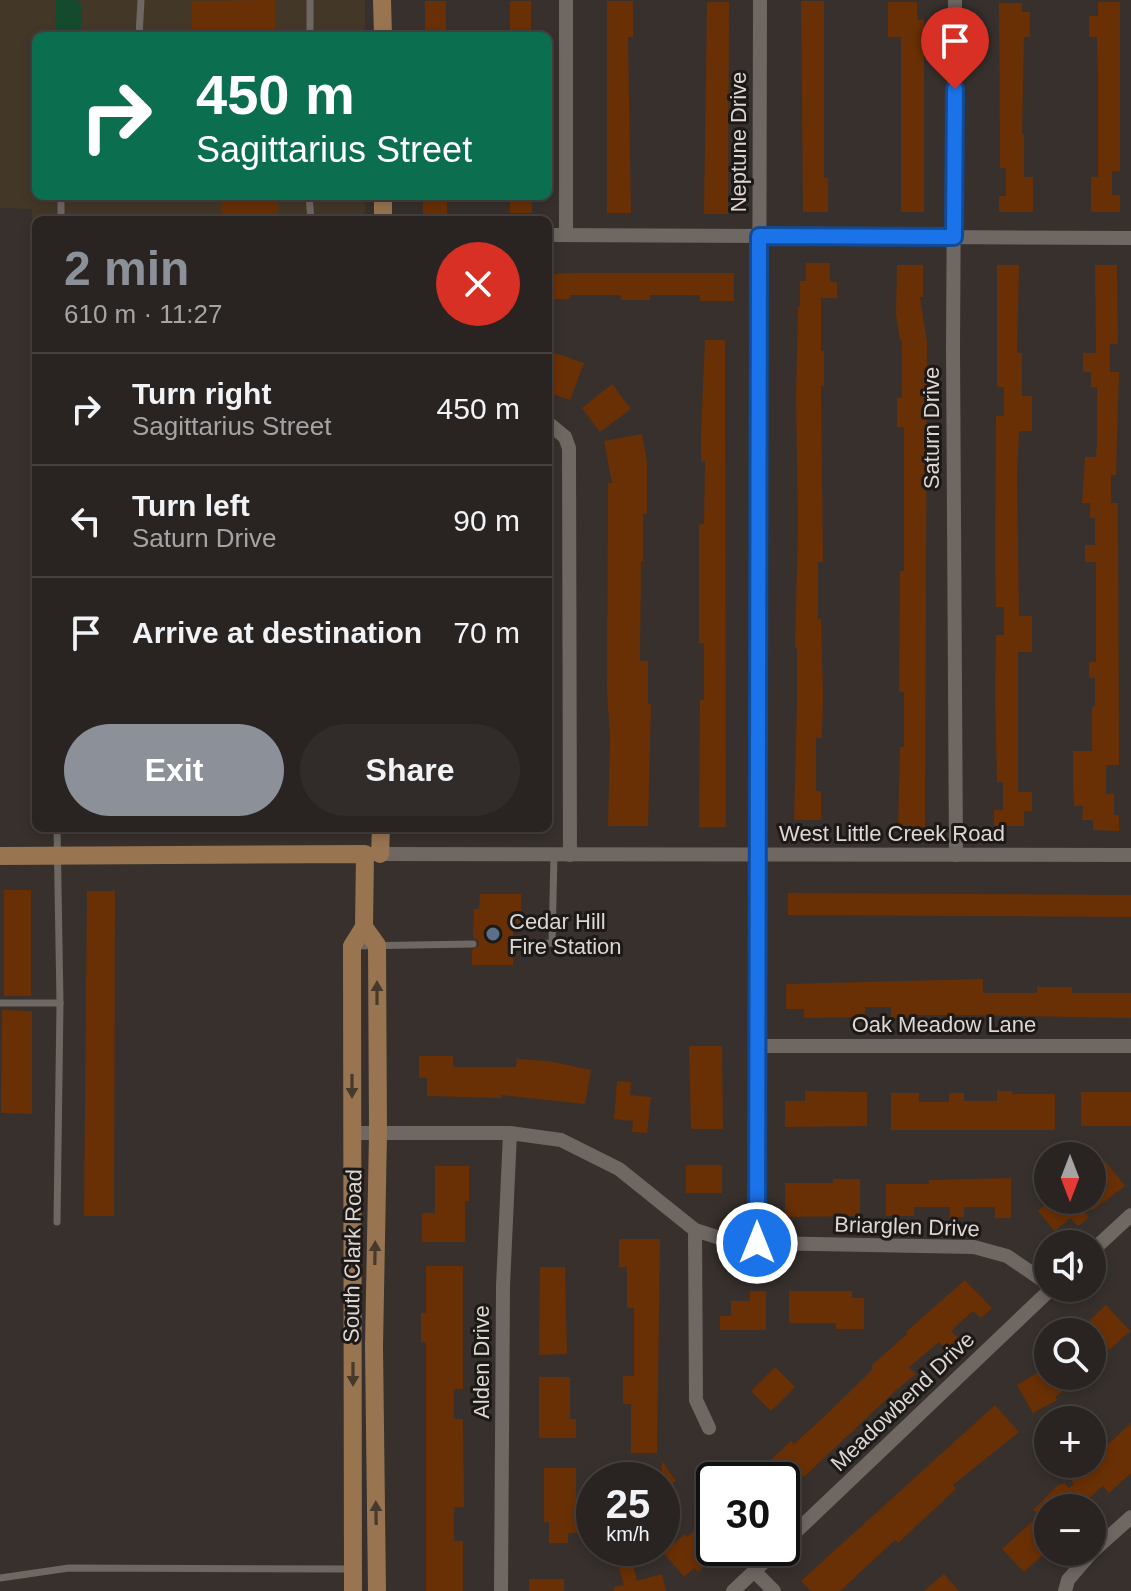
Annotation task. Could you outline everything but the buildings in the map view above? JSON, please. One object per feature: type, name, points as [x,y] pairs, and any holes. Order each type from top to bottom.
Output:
[{"type":"street","points":[[382,0],[383,32]]},
{"type":"street","points":[[566,0],[566,235]]},
{"type":"street","name":"Neptune Drive","points":[[757,1243],[760,0]]},
{"type":"street","name":"Saturn Drive","points":[[955,0],[956,855]]},
{"type":"street","points":[[552,235],[1131,238]]},
{"type":"street","points":[[552,426],[565,437],[569,448],[570,855]]},
{"type":"street","points":[[352,946],[364,927],[373,854],[380,832]]},
{"type":"street","points":[[0,856],[373,854]]},
{"type":"street","name":"West Little Creek Road","points":[[373,854],[1131,855]]},
{"type":"street","points":[[364,927],[377,945]]},
{"type":"street","name":"South Clark Road","points":[[377,945],[378,1133],[374,1346],[377,1591]]},
{"type":"street","name":"South Clark Road","points":[[352,946],[353,1591]]},
{"type":"street","name":"Oak Meadow Lane","points":[[758,1046],[1131,1046]]},
{"type":"street","name":"Briarglen Drive","points":[[352,1133],[510,1133],[561,1140],[619,1169],[695,1230],[720,1238],[757,1243],[974,1247],[1007,1256],[1034,1275]]},
{"type":"street","name":"Alden Drive","points":[[501,1591],[503,1286],[510,1133]]},
{"type":"street","points":[[1106,1238],[1131,1215]]},
{"type":"street","points":[[695,1230],[696,1400],[709,1428]]},
{"type":"street","name":"Meadowbend Drive","points":[[800,1528],[1034,1301]]},
{"type":"street","points":[[1106,1539],[1131,1517]]},
{"type":"street","name":"Meadowbend Drive","points":[[733,1591],[759,1566]]},
{"type":"street","points":[[1065,1591],[1068,1580],[1080,1566]]},
{"type":"street","points":[[754,1571],[774,1591]]},
{"type":"lane","points":[[139,32],[141,0]]},
{"type":"lane","points":[[310,0],[310,32]]},
{"type":"lane","points":[[57,832],[60,1003],[57,1222]]},
{"type":"lane","points":[[513,944],[552,943],[554,855]]},
{"type":"lane","points":[[352,946],[473,944]]},
{"type":"lane","points":[[0,1003],[60,1003]]},
{"type":"lane","points":[[0,1578],[69,1568],[353,1569]]},
{"type":"shaded area","points":[[0,0],[365,0],[365,32],[32,32],[32,200],[365,200],[365,216],[32,216],[32,209],[0,208]]},
{"type":"green space","points":[[56,0],[76,0],[81,4],[81,32],[55,32]]},
{"type":"place","name":"Cedar Hill Fire Station","points":[[493,934]]},
{"type":"route","points":[[757,1243],[759,236],[954,237],[955,89]]}]
